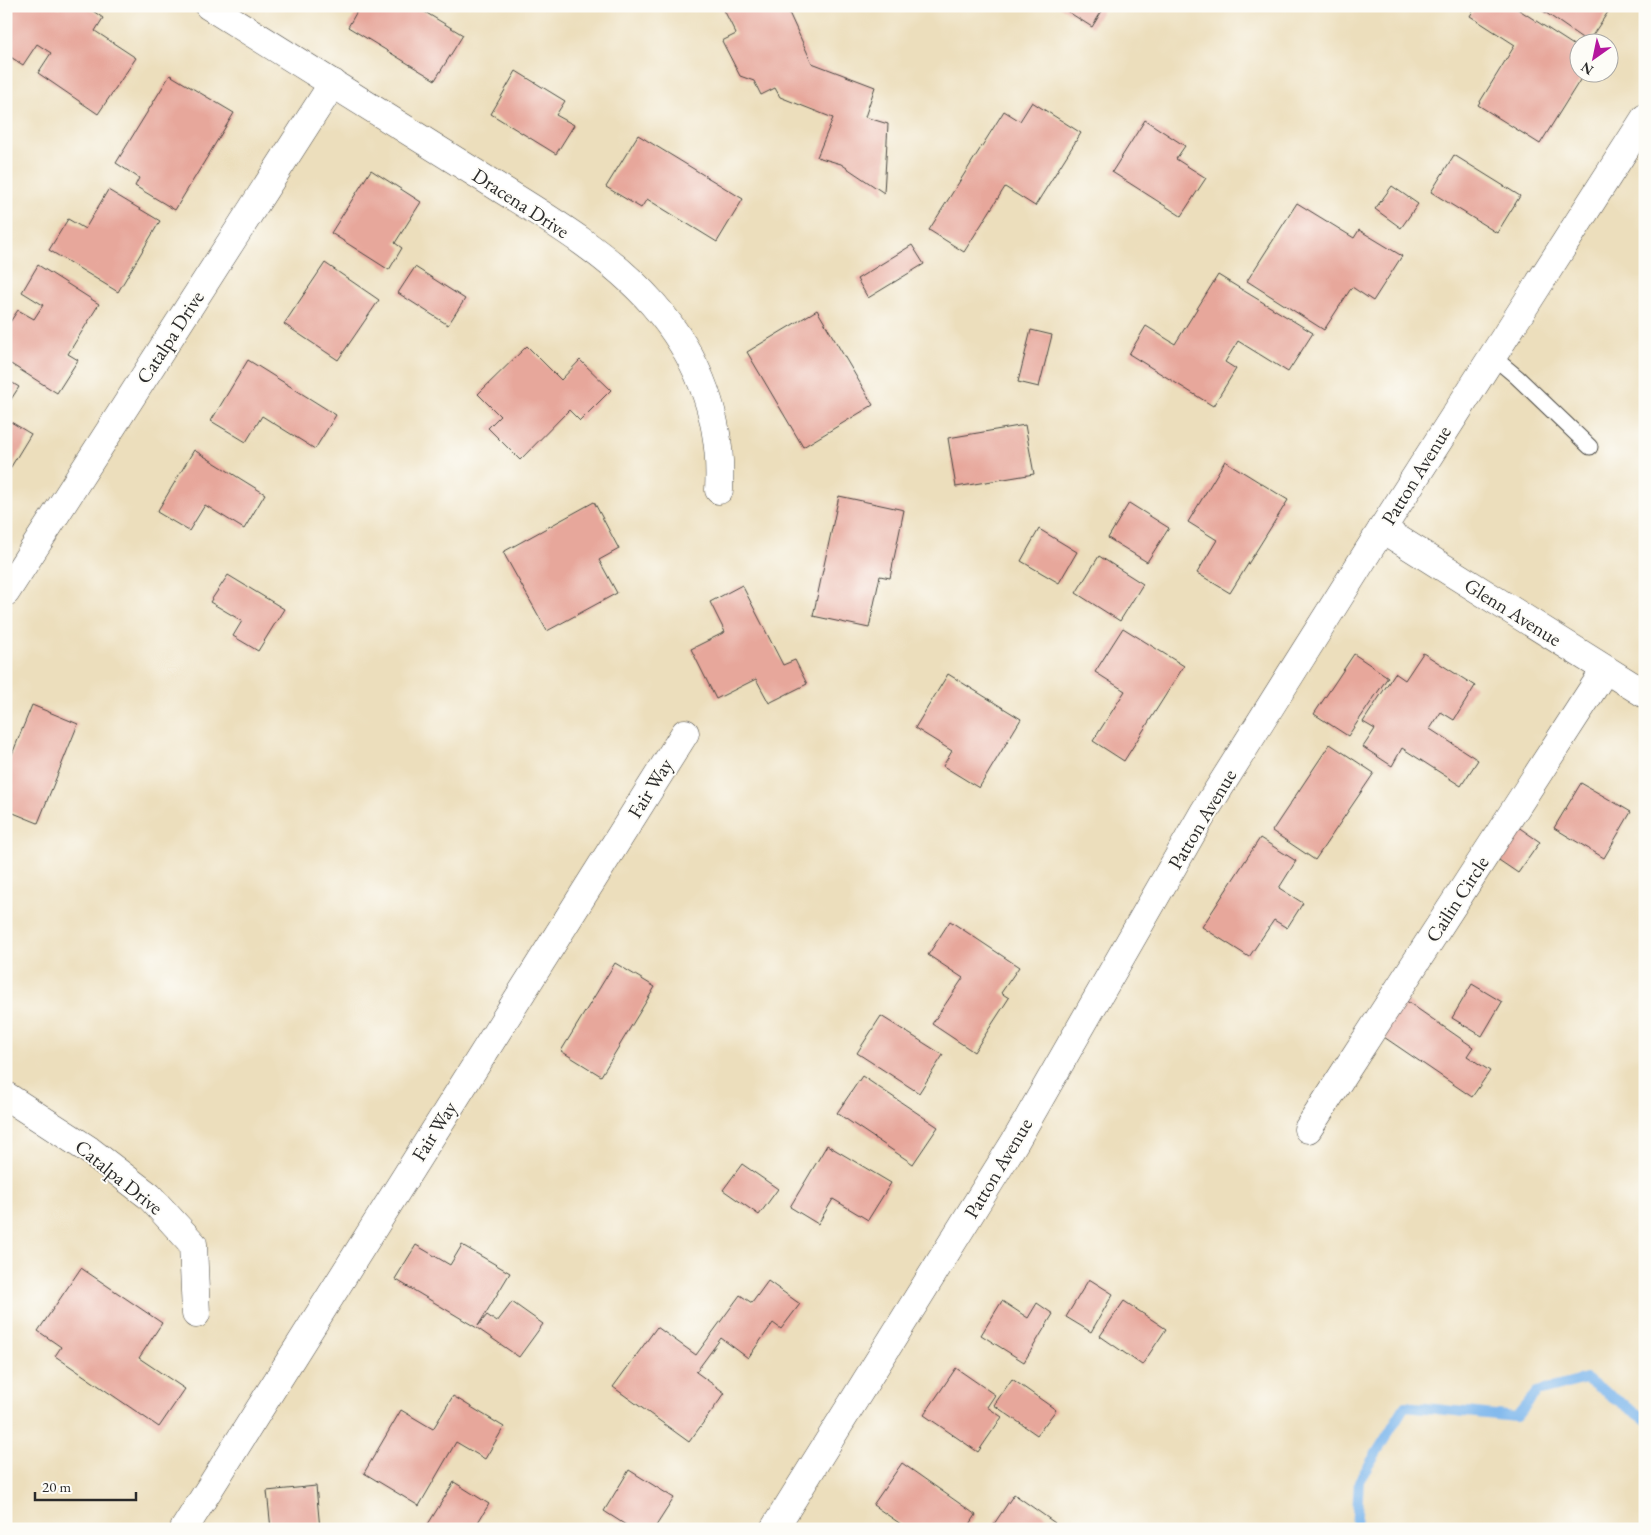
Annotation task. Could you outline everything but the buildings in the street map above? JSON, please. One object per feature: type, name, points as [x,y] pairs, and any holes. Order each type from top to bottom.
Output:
[{"type":"street","name":"Dracena Drive","points":[[208,6],[551,221],[593,250],[636,286],[648,298],[684,345],[705,390],[718,440],[719,490]]},
{"type":"street","name":"Catalpa Drive","points":[[6,592],[333,83]]},
{"type":"street","name":"Patton Avenue","points":[[774,1529],[1016,1140],[1204,812],[1382,529],[1645,118]]},
{"type":"street","name":"Glenn Avenue","points":[[1382,529],[1645,694]]},
{"type":"street","name":"Cailin Circle","points":[[1308,1129],[1606,670]]},
{"type":"street","name":"Fair Way","points":[[184,1529],[685,733]]},
{"type":"street","name":"Catalpa Drive","points":[[6,1096],[89,1150],[149,1196],[193,1244],[196,1314]]},
{"type":"lane","points":[[1492,356],[1518,377],[1590,447]]},
{"type":"waterway","points":[[1356,1529],[1359,1481],[1405,1406],[1516,1417],[1537,1392],[1586,1379],[1645,1419]]}]
